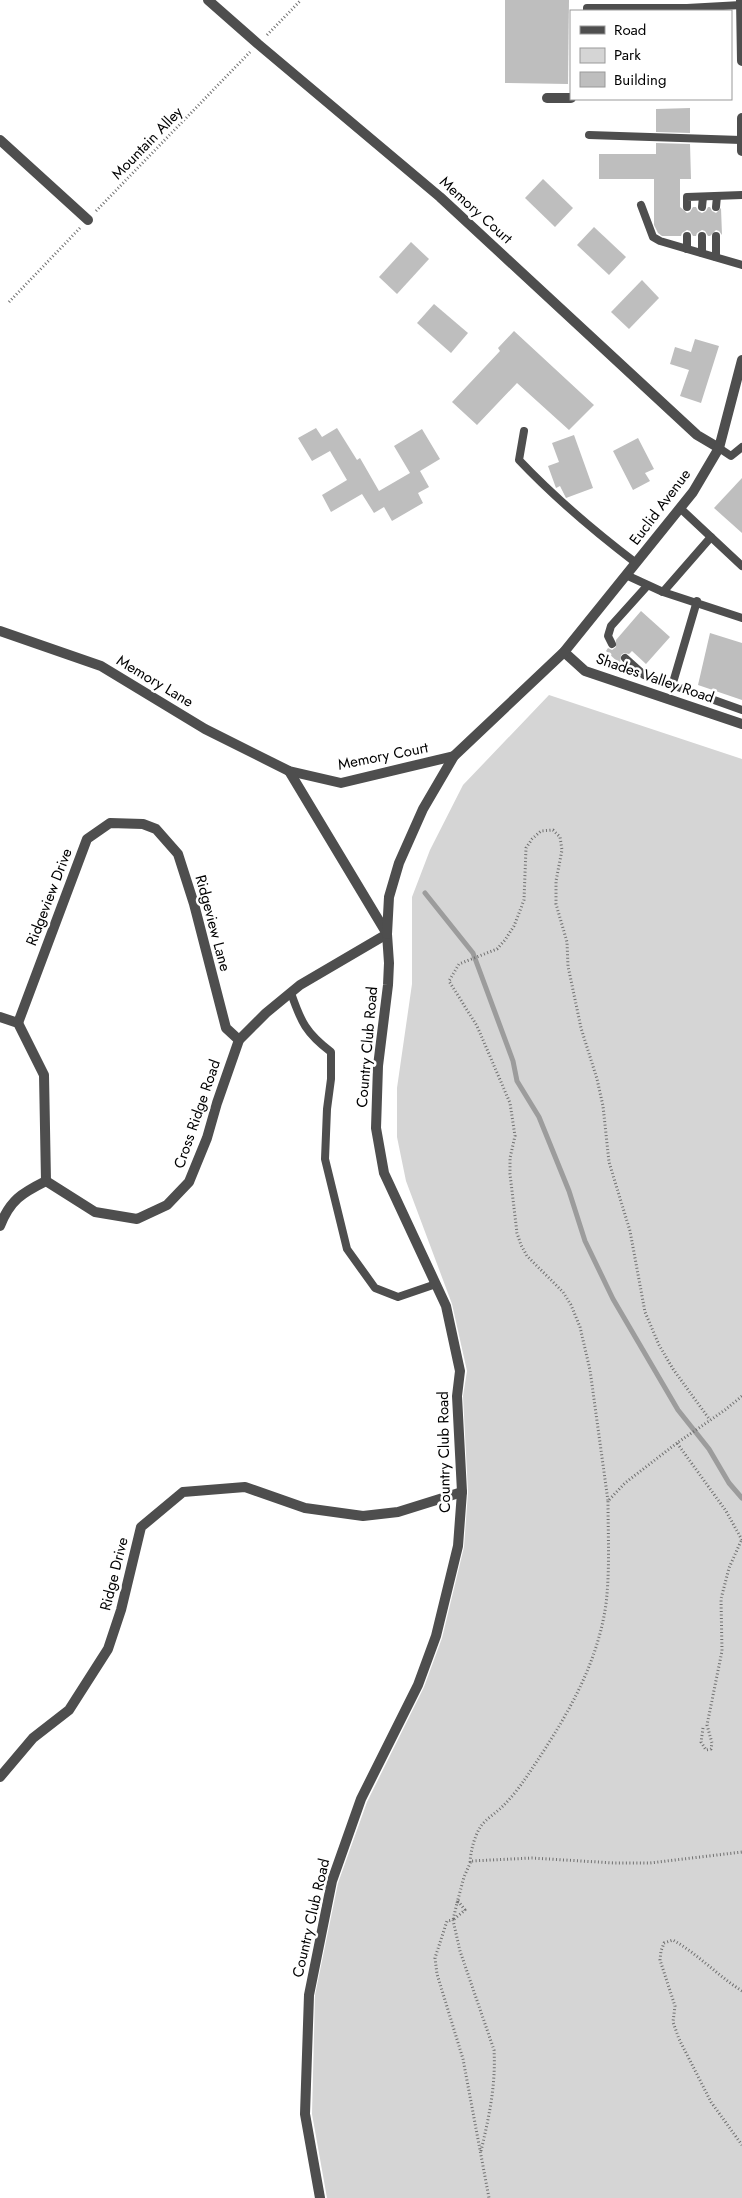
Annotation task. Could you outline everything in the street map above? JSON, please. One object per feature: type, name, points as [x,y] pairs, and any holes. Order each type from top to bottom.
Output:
[{"type":"street","name":"Memory Court","points":[[208,0],[440,197],[697,435],[719,448]]},
{"type":"street","points":[[741,3],[742,61]]},
{"type":"street","points":[[548,98],[570,98]]},
{"type":"street","points":[[742,118],[742,151]]},
{"type":"street","points":[[0,140],[88,220]]},
{"type":"street","name":"Euclid Avenue","points":[[564,652],[693,492],[719,448],[742,360]]},
{"type":"street","name":"Memory Lane","points":[[0,632],[101,666],[205,729],[289,770]]},
{"type":"street","name":"Shades Valley Road","points":[[564,652],[586,671],[742,724]]},
{"type":"street","name":"Country Club Road","points":[[320,2198],[305,2114],[308,2004],[330,1890],[361,1799],[418,1685],[436,1636],[458,1546],[462,1492],[457,1396],[460,1371],[446,1306],[384,1173],[376,1128],[378,1066],[388,985],[387,934],[389,897],[399,863],[424,809],[454,756],[564,652]]},
{"type":"street","name":"Memory Court","points":[[289,770],[341,783],[454,756]]},
{"type":"street","name":"Country Club Road","points":[[289,770],[387,934]]},
{"type":"street","name":"Ridgeview Drive","points":[[18,1023],[87,839],[110,823],[143,824]]},
{"type":"street","name":"Ridgeview Lane","points":[[143,824],[156,829],[178,854],[194,904],[226,1028],[239,1040]]},
{"type":"street","name":"Cross Ridge Road","points":[[46,1181],[95,1212],[137,1219],[167,1206],[189,1182],[207,1138],[239,1040],[266,1013],[300,985],[387,934]]},
{"type":"street","points":[[0,1016],[18,1023],[44,1075],[46,1181],[24,1192],[6,1210],[0,1226]]},
{"type":"street","name":"Ridge Drive","points":[[0,1777],[33,1738],[69,1710],[108,1649],[121,1610],[141,1527],[182,1492],[245,1487],[305,1508],[363,1516],[398,1512],[462,1492]]},
{"type":"lane","points":[[587,10],[587,8],[687,8],[741,3]]},
{"type":"lane","points":[[589,136],[741,140]]},
{"type":"lane","points":[[687,207],[687,197],[742,195]]},
{"type":"lane","points":[[716,196],[716,207]]},
{"type":"lane","points":[[702,207],[703,197]]},
{"type":"lane","points":[[641,205],[653,237],[686,249],[742,265]]},
{"type":"lane","points":[[686,249],[687,236]]},
{"type":"lane","points":[[702,236],[702,253]]},
{"type":"lane","points":[[716,236],[716,257]]},
{"type":"lane","points":[[524,431],[519,460],[548,491],[636,563]]},
{"type":"lane","points":[[719,448],[731,456],[742,447]]},
{"type":"lane","points":[[680,508],[742,566]]},
{"type":"lane","points":[[663,592],[712,537]]},
{"type":"lane","points":[[626,575],[663,592],[742,618]]},
{"type":"lane","points":[[612,644],[608,636],[611,626],[647,586]]},
{"type":"lane","points":[[672,686],[697,602]]},
{"type":"lane","points":[[626,658],[644,676],[742,710]]},
{"type":"lane","points":[[291,993],[300,1020],[317,1041],[331,1052],[331,1079],[327,1109],[325,1159],[347,1249],[375,1288],[398,1297],[436,1284]]},
{"type":"path","name":"Mountain Alley","points":[[9,302],[301,0]]},
{"type":"path","points":[[470,1862],[472,1846],[481,1826],[504,1805],[524,1780],[557,1728],[584,1680],[599,1637],[606,1606],[608,1580],[608,1501],[590,1370],[580,1327],[571,1305],[563,1292],[527,1256],[521,1245],[517,1233],[510,1174],[510,1158],[515,1136],[514,1119],[510,1103],[477,1026],[449,980],[459,964],[497,949],[505,940],[517,919],[524,900],[526,848],[541,831],[553,830],[560,837],[562,850],[556,880],[556,904],[567,942],[568,966],[581,1028],[597,1079],[603,1106],[609,1162],[630,1231],[645,1312],[659,1345],[710,1420]]},
{"type":"path","points":[[608,1501],[625,1483],[742,1396]]},
{"type":"path","points":[[677,1443],[726,1511],[741,1541],[729,1568],[721,1600],[722,1650],[707,1725],[712,1743],[711,1749],[706,1750],[701,1742],[703,1728]]},
{"type":"path","points":[[481,2151],[492,2104],[495,2067],[494,2050],[460,1951],[452,1920],[464,1877],[471,1861],[532,1858],[614,1863],[650,1863],[742,1852]]},
{"type":"path","points":[[457,1903],[458,1901],[465,1910],[452,1920],[447,1921],[435,1958],[437,1974],[462,2051],[489,2198]]},
{"type":"path","points":[[742,1991],[673,1940],[664,1944],[660,1960],[675,2006],[674,2022],[679,2039],[711,2102],[742,2145]]},
{"type":"green space","points":[[549,695],[742,759],[742,2198],[327,2198],[312,2114],[315,1995],[338,1883],[367,1802],[424,1687],[442,1638],[464,1547],[468,1492],[463,1396],[467,1371],[452,1304],[406,1181],[397,1137],[397,1088],[412,984],[412,897],[430,850],[463,785]]},
{"type":"building","points":[[505,0],[569,0],[568,84],[505,83]]},
{"type":"building","points":[[690,108],[690,133],[656,132],[656,109]]},
{"type":"building","points":[[656,143],[690,144],[691,179],[680,179],[680,207],[687,213],[693,207],[696,207],[702,213],[708,207],[716,213],[721,208],[722,235],[716,230],[708,236],[702,230],[696,236],[693,236],[687,230],[681,236],[662,236],[654,225],[654,179],[599,179],[599,154],[656,154]]},
{"type":"building","points":[[543,179],[573,208],[555,227],[525,198]]},
{"type":"building","points":[[594,227],[626,257],[609,275],[577,245]]},
{"type":"building","points":[[411,242],[429,259],[397,294],[379,277]]},
{"type":"building","points":[[642,280],[659,298],[629,329],[611,312]]},
{"type":"building","points":[[434,304],[468,333],[451,353],[417,323]]},
{"type":"building","points":[[514,331],[594,405],[569,430],[517,383],[477,425],[452,402],[500,351],[498,348]]},
{"type":"building","points":[[695,339],[719,346],[701,403],[680,396],[689,370],[670,364],[675,347],[691,352]]},
{"type":"building","points":[[316,428],[322,437],[337,428],[357,460],[360,458],[379,491],[410,473],[394,446],[422,429],[440,459],[420,471],[429,487],[418,493],[423,503],[392,521],[384,507],[374,513],[362,494],[331,512],[322,495],[347,480],[330,451],[312,461],[298,438]]},
{"type":"building","points":[[574,435],[593,488],[566,498],[560,486],[556,488],[548,466],[559,462],[552,443]]},
{"type":"building","points":[[638,438],[654,469],[645,473],[650,481],[633,490],[613,451]]},
{"type":"building","points":[[742,478],[742,533],[714,508]]},
{"type":"building","points":[[641,611],[670,637],[646,664],[632,651],[629,654],[624,653],[621,655],[620,664],[606,651],[608,648],[612,650],[616,647],[616,640]]},
{"type":"building","points":[[710,633],[742,643],[742,700],[698,685]]},
{"type":"waterway","points":[[425,893],[473,953],[513,1061],[517,1081],[539,1117],[569,1191],[585,1241],[613,1299],[678,1410],[709,1449],[729,1483],[742,1498]]}]
